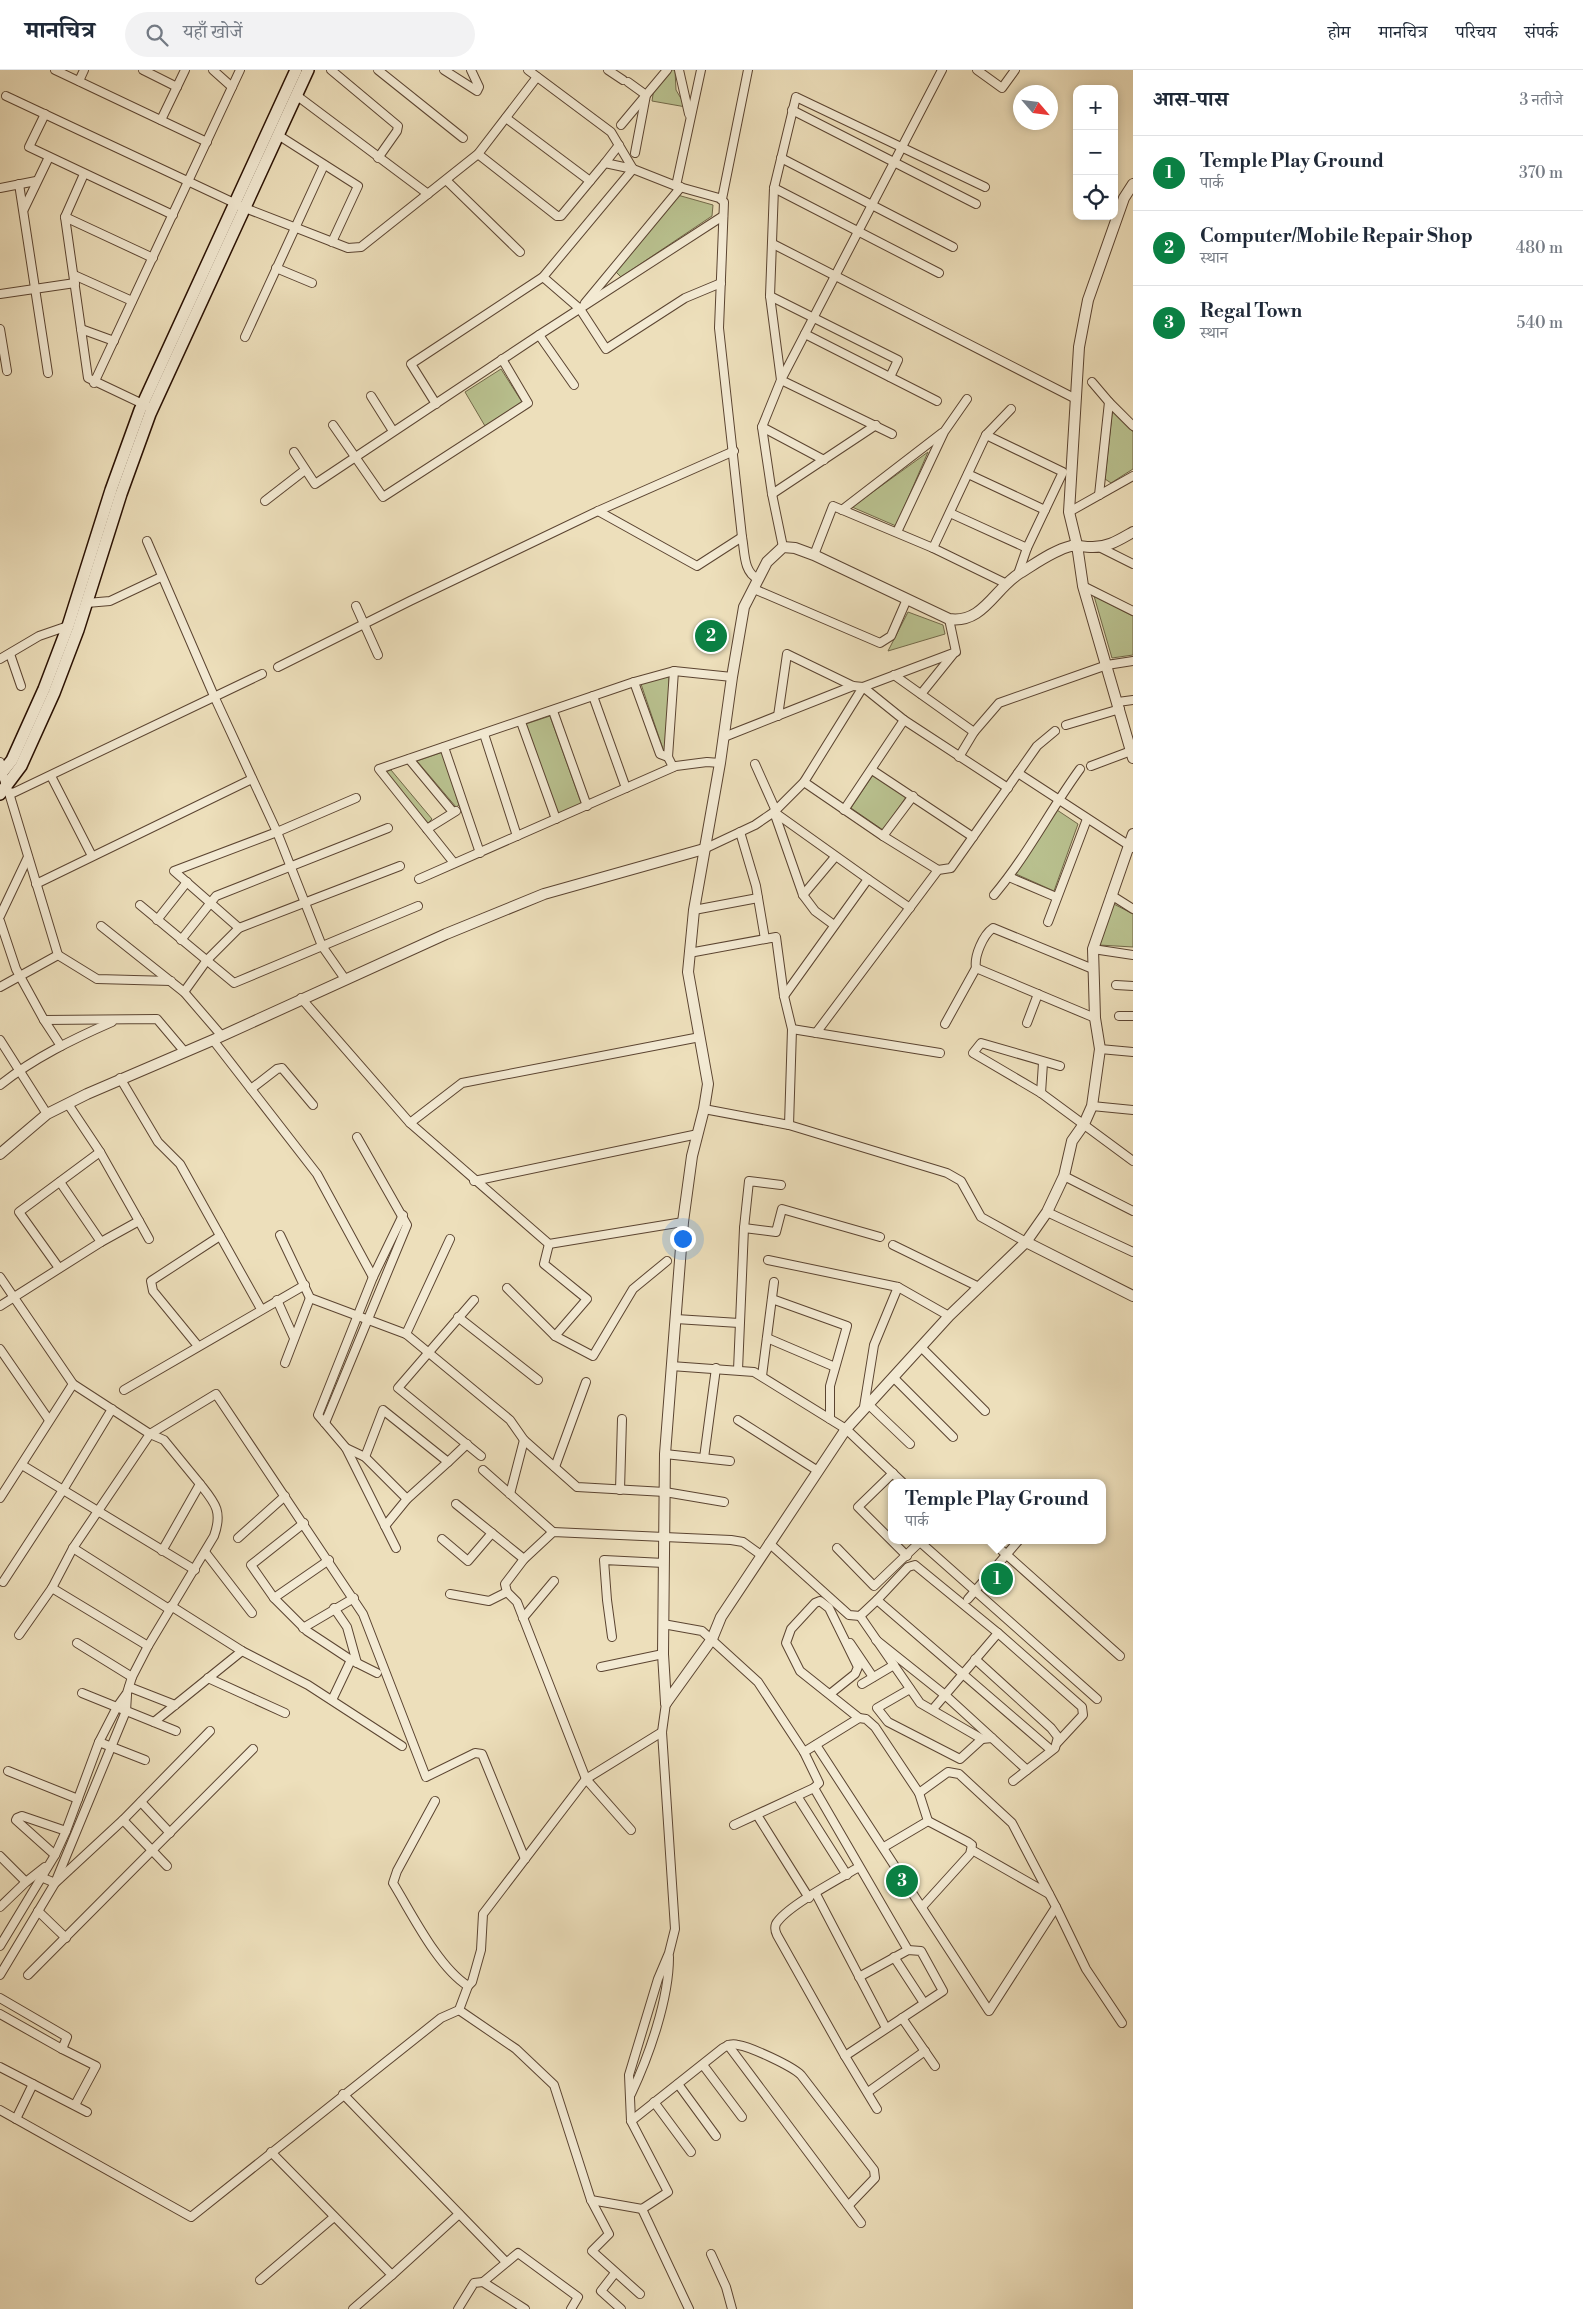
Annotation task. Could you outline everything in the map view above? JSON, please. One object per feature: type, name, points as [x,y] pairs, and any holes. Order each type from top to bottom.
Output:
[{"type":"main road","points":[[1,770],[12,760],[44,689],[68,626],[111,490],[240,205],[296,70]]},
{"type":"main road","points":[[240,205],[278,135],[308,70]]},
{"type":"main road","points":[[5,791],[21,766],[54,693],[87,603],[148,406]]},
{"type":"street","points":[[55,70],[207,142]]},
{"type":"street","points":[[79,81],[84,70]]},
{"type":"street","points":[[143,70],[177,86]]},
{"type":"street","points":[[161,120],[185,70]]},
{"type":"street","points":[[213,70],[232,87]]},
{"type":"street","points":[[94,383],[240,70]]},
{"type":"street","points":[[331,70],[398,126],[397,131],[378,158]]},
{"type":"street","points":[[378,70],[463,138]]},
{"type":"street","points":[[386,77],[392,70]]},
{"type":"street","points":[[444,70],[477,91],[479,87],[471,70]]},
{"type":"street","points":[[528,70],[611,132],[633,169]]},
{"type":"street","points":[[608,70],[646,95]]},
{"type":"street","points":[[620,125],[667,70]]},
{"type":"street","points":[[679,70],[690,118]]},
{"type":"street","points":[[580,309],[678,187],[700,70]]},
{"type":"street","points":[[748,70],[722,199],[719,328],[742,537],[748,571],[751,576],[758,579]]},
{"type":"street","points":[[783,547],[772,494],[762,427],[781,380],[942,70]]},
{"type":"street","points":[[977,70],[1002,88],[1015,70]]},
{"type":"street","points":[[6,96],[240,205],[348,248],[361,248],[447,181],[478,154],[537,77]]},
{"type":"street","points":[[296,95],[428,194]]},
{"type":"street","points":[[635,153],[646,95]]},
{"type":"street","points":[[781,380],[770,296],[774,188],[796,97],[985,187]]},
{"type":"street","points":[[792,110],[976,204]]},
{"type":"street","points":[[44,114],[29,147],[172,215]]},
{"type":"street","points":[[506,118],[590,182]]},
{"type":"street","points":[[278,135],[358,186],[332,242]]},
{"type":"street","points":[[478,154],[557,216],[561,216],[619,144]]},
{"type":"street","points":[[23,211],[49,157]]},
{"type":"street","points":[[781,158],[953,247]]},
{"type":"street","points":[[605,163],[633,169],[678,187],[722,199]]},
{"type":"street","points":[[245,337],[324,165]]},
{"type":"street","points":[[436,404],[411,364],[543,277],[633,169]]},
{"type":"street","points":[[84,174],[65,217],[88,378],[94,383],[148,406]]},
{"type":"street","points":[[0,188],[36,181]]},
{"type":"street","points":[[447,181],[520,252]]},
{"type":"street","points":[[20,184],[48,373]]},
{"type":"street","points":[[1091,766],[1132,749],[1083,586],[1078,546],[1069,512],[1067,474],[1076,399],[1079,346],[1088,300],[1124,198],[1133,184]]},
{"type":"street","points":[[774,188],[939,273]]},
{"type":"street","points":[[294,452],[315,484],[539,335],[723,216]]},
{"type":"street","points":[[65,217],[153,258]]},
{"type":"street","points":[[773,244],[1076,399]]},
{"type":"street","points":[[276,268],[312,283]]},
{"type":"street","points":[[543,277],[580,309],[606,349],[685,298],[721,283]]},
{"type":"street","points":[[0,294],[35,289],[74,279],[132,301]]},
{"type":"street","points":[[770,296],[898,360],[890,377]]},
{"type":"street","points":[[0,329],[6,371]]},
{"type":"street","points":[[82,329],[114,341]]},
{"type":"street","points":[[805,334],[937,401]]},
{"type":"street","points":[[539,335],[574,385]]},
{"type":"street","points":[[333,425],[383,497],[528,403],[502,360]]},
{"type":"street","points":[[781,380],[892,434]]},
{"type":"street","points":[[1092,382],[1133,426]]},
{"type":"street","points":[[371,396],[393,431]]},
{"type":"street","points":[[897,532],[944,432],[967,399]]},
{"type":"street","points":[[1100,495],[1109,402]]},
{"type":"street","points":[[933,548],[986,435],[1011,409]]},
{"type":"street","points":[[772,494],[876,425]]},
{"type":"street","points":[[762,427],[824,460]]},
{"type":"street","points":[[842,510],[944,432]]},
{"type":"street","points":[[986,435],[1067,474]]},
{"type":"street","points":[[278,667],[419,597],[598,512],[734,451]]},
{"type":"street","points":[[265,501],[305,470]]},
{"type":"street","points":[[968,474],[1045,510]]},
{"type":"street","points":[[1018,574],[1027,548],[1045,510],[1067,474]]},
{"type":"street","points":[[1069,512],[1133,476]]},
{"type":"street","points":[[814,555],[833,506],[933,548],[1007,584]]},
{"type":"street","points":[[598,512],[697,566],[742,537]]},
{"type":"street","points":[[950,514],[1027,548]]},
{"type":"street","points":[[631,2096],[640,2076],[666,1992],[670,1953],[675,1929],[662,1732],[666,1703],[663,1654],[665,1454],[683,1222],[692,1156],[704,1109],[708,1084],[688,972],[694,910],[720,763],[744,607],[767,562],[783,547],[795,548],[814,555],[949,619],[970,619],[1018,574],[1063,549],[1078,546],[1100,547],[1112,544],[1133,532]]},
{"type":"street","points":[[147,541],[214,696],[278,832],[303,902],[322,946],[345,979]]},
{"type":"street","points":[[1100,547],[1133,564]]},
{"type":"street","points":[[87,603],[110,601],[161,576]]},
{"type":"street","points":[[1083,586],[1133,611]]},
{"type":"street","points":[[754,589],[880,643],[891,636],[907,599]]},
{"type":"street","points":[[356,606],[378,654]]},
{"type":"street","points":[[949,619],[956,652]]},
{"type":"street","points":[[0,659],[39,636],[68,626]]},
{"type":"street","points":[[778,716],[787,654],[853,686],[863,687],[956,652]]},
{"type":"street","points":[[921,694],[956,652]]},
{"type":"street","points":[[10,654],[21,686]]},
{"type":"street","points":[[960,757],[974,732],[999,703],[1107,665],[1133,661]]},
{"type":"street","points":[[454,863],[379,769],[634,682],[674,671],[732,677]]},
{"type":"street","points":[[673,767],[668,757],[674,671]]},
{"type":"street","points":[[5,791],[52,776],[262,674]]},
{"type":"street","points":[[894,675],[974,732]]},
{"type":"street","points":[[634,682],[660,754],[668,757]]},
{"type":"street","points":[[724,737],[853,686]]},
{"type":"street","points":[[863,687],[904,720],[1008,788]]},
{"type":"street","points":[[0,1154],[47,1114],[120,1078],[217,1037],[446,934],[544,894],[704,849],[740,832],[775,811],[804,782],[863,687]]},
{"type":"street","points":[[593,696],[626,788]]},
{"type":"street","points":[[1066,725],[1133,700]]},
{"type":"street","points":[[553,711],[587,806]]},
{"type":"street","points":[[844,810],[904,720]]},
{"type":"street","points":[[521,722],[556,820]]},
{"type":"street","points":[[804,782],[883,836],[938,870],[951,868],[1037,746],[1054,731]]},
{"type":"street","points":[[484,734],[517,836]]},
{"type":"street","points":[[444,747],[480,853]]},
{"type":"street","points":[[409,759],[453,812]]},
{"type":"street","points":[[419,879],[673,767],[708,762],[720,763]]},
{"type":"street","points":[[755,764],[775,811],[803,895],[815,911],[834,925]]},
{"type":"street","points":[[994,895],[1010,877],[1057,800],[1080,769]]},
{"type":"street","points":[[1,770],[5,791],[28,857],[58,956],[97,978],[171,981]]},
{"type":"street","points":[[872,770],[973,836]]},
{"type":"street","points":[[1018,774],[1130,846]]},
{"type":"street","points":[[52,776],[92,856]]},
{"type":"street","points":[[36,884],[252,779]]},
{"type":"street","points":[[883,836],[913,796]]},
{"type":"street","points":[[239,928],[174,872],[278,832],[356,798]]},
{"type":"street","points":[[427,829],[453,812],[465,809]]},
{"type":"street","points":[[775,811],[835,857],[910,908]]},
{"type":"street","points":[[1048,922],[1056,897],[1088,819]]},
{"type":"street","points":[[181,940],[216,896],[388,828]]},
{"type":"street","points":[[740,832],[758,898],[765,939]]},
{"type":"street","points":[[666,1703],[712,1639],[721,1617],[846,1428],[949,1316],[1026,1242],[1047,1212],[1064,1176],[1072,1141],[1084,1124],[1092,1106],[1100,1049],[1095,1018],[1094,950],[1133,834]]},
{"type":"street","points":[[0,916],[28,857]]},
{"type":"street","points":[[803,895],[835,857]]},
{"type":"street","points":[[184,992],[207,960],[239,928],[400,866]]},
{"type":"street","points":[[816,1033],[938,870]]},
{"type":"street","points":[[1010,877],[1056,897]]},
{"type":"street","points":[[784,996],[868,879]]},
{"type":"street","points":[[157,920],[187,882]]},
{"type":"street","points":[[1111,895],[1133,909]]},
{"type":"street","points":[[694,910],[758,898]]},
{"type":"street","points":[[140,905],[234,983],[418,906]]},
{"type":"street","points":[[0,921],[16,970],[61,1046]]},
{"type":"street","points":[[101,926],[184,992],[217,1037],[251,1089],[317,1174],[373,1277]]},
{"type":"street","points":[[945,1024],[976,968],[976,958],[985,936],[992,928],[1093,969]]},
{"type":"street","points":[[689,954],[776,937],[784,996],[792,1029],[789,1125]]},
{"type":"street","points":[[1094,950],[1133,955]]},
{"type":"street","points":[[0,987],[58,956]]},
{"type":"street","points":[[976,968],[1095,1018]]},
{"type":"street","points":[[1116,985],[1133,986]]},
{"type":"street","points":[[1027,1023],[1038,994]]},
{"type":"street","points":[[301,998],[410,1123],[474,1181],[549,1244],[683,1222]]},
{"type":"street","points":[[1118,1016],[1133,1016]]},
{"type":"street","points":[[44,1020],[157,1019],[184,1051]]},
{"type":"street","points":[[0,1085],[18,1070],[61,1046],[116,1020]]},
{"type":"street","points":[[792,1029],[940,1053]]},
{"type":"street","points":[[410,1123],[462,1084],[700,1037]]},
{"type":"street","points":[[0,1040],[47,1114]]},
{"type":"street","points":[[1060,1066],[981,1043],[974,1053],[1041,1093],[1133,1160]]},
{"type":"street","points":[[1100,1049],[1133,1052]]},
{"type":"street","points":[[1041,1093],[1043,1062]]},
{"type":"street","points":[[251,1089],[277,1069],[282,1068],[313,1104]]},
{"type":"street","points":[[120,1078],[158,1142],[180,1164],[261,1309]]},
{"type":"street","points":[[68,1104],[100,1152],[149,1239]]},
{"type":"street","points":[[1092,1106],[1133,1110]]},
{"type":"street","points":[[704,1109],[789,1125],[947,1173],[961,1181],[981,1217],[1133,1296]]},
{"type":"street","points":[[474,1181],[698,1134]]},
{"type":"street","points":[[325,1423],[366,1320],[407,1225],[357,1137]]},
{"type":"street","points":[[59,1268],[19,1212],[100,1152]]},
{"type":"street","points":[[1064,1176],[1133,1211]]},
{"type":"street","points":[[738,1370],[744,1228],[749,1181],[781,1185]]},
{"type":"street","points":[[60,1182],[101,1242]]},
{"type":"street","points":[[744,1228],[776,1232],[782,1208],[880,1237]]},
{"type":"street","points":[[1047,1212],[1133,1252]]},
{"type":"street","points":[[396,1548],[346,1448],[318,1415],[373,1277],[403,1215]]},
{"type":"street","points":[[0,1306],[101,1242],[139,1222]]},
{"type":"street","points":[[280,1235],[310,1298],[285,1363]]},
{"type":"street","points":[[198,1346],[152,1291],[151,1281],[220,1236]]},
{"type":"street","points":[[406,1334],[450,1239]]},
{"type":"street","points":[[549,1244],[544,1264],[587,1299],[555,1336]]},
{"type":"street","points":[[893,1245],[978,1287]]},
{"type":"street","points":[[507,1288],[555,1336],[593,1356],[633,1289],[667,1260]]},
{"type":"street","points":[[768,1260],[898,1287],[949,1316]]},
{"type":"street","points":[[0,1277],[72,1384],[150,1434],[164,1440],[212,1500],[219,1514],[219,1522],[214,1536],[170,1607],[132,1677],[128,1690],[126,1711],[55,1883],[0,1975]]},
{"type":"street","points":[[762,1376],[774,1282]]},
{"type":"street","points":[[124,1390],[305,1285]]},
{"type":"street","points":[[866,1406],[874,1345],[898,1287]]},
{"type":"street","points":[[310,1298],[406,1334],[510,1420],[524,1440],[577,1487],[665,1492],[724,1502]]},
{"type":"street","points":[[772,1299],[847,1326],[830,1390],[830,1419]]},
{"type":"street","points":[[277,1300],[294,1338]]},
{"type":"street","points":[[474,1300],[398,1388],[481,1456]]},
{"type":"street","points":[[458,1317],[538,1380]]},
{"type":"street","points":[[676,1319],[739,1323]]},
{"type":"street","points":[[767,1338],[835,1366]]},
{"type":"street","points":[[921,1346],[985,1411]]},
{"type":"street","points":[[0,1349],[49,1420]]},
{"type":"street","points":[[671,1366],[754,1372],[846,1428],[899,1479]]},
{"type":"street","points":[[704,1458],[716,1368]]},
{"type":"street","points":[[893,1377],[953,1438]]},
{"type":"street","points":[[555,1467],[586,1382]]},
{"type":"street","points":[[0,1498],[72,1384]]},
{"type":"street","points":[[18,1635],[52,1588],[74,1548],[150,1434],[216,1394],[329,1560],[363,1614],[426,1777],[474,1753],[482,1754],[525,1859]]},
{"type":"street","points":[[866,1406],[910,1444]]},
{"type":"street","points":[[2,1582],[63,1490],[112,1409]]},
{"type":"street","points":[[365,1457],[383,1410],[448,1462]]},
{"type":"street","points":[[620,1490],[622,1419]]},
{"type":"street","points":[[738,1420],[818,1471]]},
{"type":"street","points":[[510,1494],[524,1440]]},
{"type":"street","points":[[385,1526],[407,1499],[467,1444]]},
{"type":"street","points":[[346,1448],[365,1457],[407,1499]]},
{"type":"street","points":[[665,1454],[730,1462]]},
{"type":"street","points":[[22,1465],[194,1570]]},
{"type":"street","points":[[483,1470],[554,1532],[738,1541],[761,1555]]},
{"type":"street","points":[[888,1537],[858,1507],[893,1473]]},
{"type":"street","points":[[162,1551],[200,1484]]},
{"type":"street","points":[[238,1538],[285,1496]]},
{"type":"street","points":[[456,1504],[524,1559]]},
{"type":"street","points":[[304,1523],[252,1565],[274,1598],[303,1628],[354,1662],[377,1673]]},
{"type":"street","points":[[554,1532],[524,1559],[505,1584],[507,1592],[517,1602],[586,1779],[631,1830]]},
{"type":"street","points":[[442,1539],[468,1561],[492,1533]]},
{"type":"street","points":[[769,1543],[849,1615],[860,1616],[908,1567],[915,1565],[998,1632],[1082,1707],[1083,1715],[1058,1743],[1013,1780]]},
{"type":"street","points":[[895,1544],[907,1556]]},
{"type":"street","points":[[837,1548],[874,1586],[918,1544]]},
{"type":"street","points":[[924,1544],[1097,1699]]},
{"type":"street","points":[[994,1544],[1120,1656]]},
{"type":"street","points":[[968,1599],[1016,1544]]},
{"type":"street","points":[[74,1548],[242,1651],[308,1685],[402,1746]]},
{"type":"street","points":[[205,1552],[252,1612]]},
{"type":"street","points":[[274,1598],[329,1560]]},
{"type":"street","points":[[612,1637],[606,1600],[604,1560],[664,1564]]},
{"type":"street","points":[[523,1618],[554,1581]]},
{"type":"street","points":[[52,1588],[148,1646]]},
{"type":"street","points":[[450,1594],[489,1601],[507,1592]]},
{"type":"street","points":[[303,1628],[334,1608],[354,1598]]},
{"type":"street","points":[[877,1600],[1051,1750]]},
{"type":"street","points":[[830,1694],[855,1674],[858,1667],[829,1608],[820,1601],[815,1603],[791,1629],[786,1643],[800,1671],[859,1718],[866,1719],[875,1727],[919,1793],[928,1821],[972,1845],[970,1854],[922,1907]]},
{"type":"street","points":[[332,1700],[354,1662],[348,1627],[334,1608]]},
{"type":"street","points":[[849,1615],[841,1629],[873,1677]]},
{"type":"street","points":[[860,1616],[920,1703],[982,1739],[992,1738]]},
{"type":"street","points":[[663,1624],[702,1631],[758,1682],[804,1752],[819,1783],[814,1788],[734,1825]]},
{"type":"street","points":[[933,1710],[998,1632]]},
{"type":"street","points":[[876,1640],[945,1695],[1027,1770]]},
{"type":"street","points":[[77,1643],[132,1677]]},
{"type":"street","points":[[154,1722],[242,1651]]},
{"type":"street","points":[[601,1667],[663,1654]]},
{"type":"street","points":[[975,1659],[1051,1728],[1058,1737],[1058,1743]]},
{"type":"street","points":[[862,1684],[894,1665]]},
{"type":"street","points":[[208,1678],[285,1713]]},
{"type":"street","points":[[910,1689],[877,1708],[888,1722],[960,1759],[982,1739]]},
{"type":"street","points":[[128,1690],[175,1705]]},
{"type":"street","points":[[0,1946],[49,1864],[66,1830],[99,1742],[128,1690]]},
{"type":"street","points":[[82,1693],[176,1731]]},
{"type":"street","points":[[804,1752],[859,1718]]},
{"type":"street","points":[[55,1883],[123,1820],[210,1731]]},
{"type":"street","points":[[0,2110],[190,2217],[441,2018],[459,2010],[468,1986],[472,1982],[481,1950],[484,1914],[586,1779],[662,1732]]},
{"type":"street","points":[[99,1742],[145,1760]]},
{"type":"street","points":[[816,1745],[989,2011],[1056,1907]]},
{"type":"street","points":[[28,1975],[253,1749]]},
{"type":"street","points":[[8,1771],[79,1796],[90,1797]]},
{"type":"street","points":[[919,1793],[948,1772],[959,1774],[1012,1823],[1086,1968],[1122,2023]]},
{"type":"street","points":[[814,1788],[908,1950]]},
{"type":"street","points":[[797,1796],[846,1875]]},
{"type":"street","points":[[435,1801],[393,1883],[438,1955],[456,1978],[468,1986]]},
{"type":"street","points":[[141,1802],[170,1833]]},
{"type":"street","points":[[757,1815],[812,1896],[886,2028]]},
{"type":"street","points":[[54,1854],[16,1818],[22,1816],[66,1830]]},
{"type":"street","points":[[123,1820],[167,1866]]},
{"type":"street","points":[[884,1847],[928,1821]]},
{"type":"street","points":[[972,1850],[1049,1894]]},
{"type":"street","points":[[0,1856],[26,1882]]},
{"type":"street","points":[[0,1908],[26,1882],[49,1864]]},
{"type":"street","points":[[859,1867],[812,1896],[777,1921],[776,1931],[845,2056],[877,2108]]},
{"type":"street","points":[[41,1877],[55,1883]]},
{"type":"street","points":[[38,1911],[66,1938]]},
{"type":"street","points":[[845,2056],[943,1991],[921,1951],[908,1950],[859,1977]]},
{"type":"street","points":[[591,2200],[642,2209],[668,2192],[631,2121],[629,2076],[658,1979],[670,1953]]},
{"type":"street","points":[[894,1957],[924,2003]]},
{"type":"street","points":[[0,1998],[68,2037],[62,2049]]},
{"type":"street","points":[[459,2010],[516,2049],[554,2085],[591,2200],[608,2234],[592,2251],[640,2294]]},
{"type":"street","points":[[0,2014],[96,2066],[75,2105]]},
{"type":"street","points":[[902,2018],[935,2066]]},
{"type":"street","points":[[638,2042],[650,2045]]},
{"type":"street","points":[[631,2121],[728,2045],[739,2045],[798,2071],[871,2165],[875,2172],[875,2178],[849,2205]]},
{"type":"street","points":[[728,2045],[861,2223]]},
{"type":"street","points":[[868,2092],[925,2051]]},
{"type":"street","points":[[703,2064],[742,2117]]},
{"type":"street","points":[[0,2067],[87,2112]]},
{"type":"street","points":[[16,2119],[33,2084]]},
{"type":"street","points":[[678,2084],[716,2136]]},
{"type":"street","points":[[343,2094],[506,2262]]},
{"type":"street","points":[[654,2102],[691,2152]]},
{"type":"street","points":[[271,2152],[392,2275]]},
{"type":"street","points":[[642,2209],[689,2309]]},
{"type":"street","points":[[353,2309],[459,2214]]},
{"type":"street","points":[[260,2280],[334,2217]]},
{"type":"street","points":[[483,2282],[518,2253],[578,2297],[571,2309]]},
{"type":"street","points":[[711,2254],[726,2287],[732,2309]]},
{"type":"street","points":[[615,2273],[601,2291],[621,2309]]},
{"type":"street","points":[[458,2309],[474,2282],[483,2282],[525,2309]]},
{"type":"green space","points":[[668,70],[675,70],[676,90],[686,107],[652,101],[654,88]]},
{"type":"green space","points":[[674,194],[713,205],[712,216],[621,277],[615,271]]},
{"type":"green space","points":[[501,369],[522,402],[485,426],[465,392]]},
{"type":"green space","points":[[1114,412],[1133,432],[1133,469],[1111,483],[1105,479],[1112,413]]},
{"type":"green space","points":[[928,452],[896,526],[852,507]]},
{"type":"green space","points":[[1094,596],[1133,616],[1133,655],[1112,658]]},
{"type":"green space","points":[[908,612],[943,625],[945,634],[888,651]]},
{"type":"green space","points":[[669,676],[669,751],[664,752],[641,684]]},
{"type":"green space","points":[[550,716],[582,805],[558,814],[526,724]]},
{"type":"green space","points":[[443,752],[459,805],[456,807],[417,761]]},
{"type":"green space","points":[[391,770],[432,819],[428,823],[385,772]]},
{"type":"green space","points":[[873,775],[906,797],[883,830],[851,808]]},
{"type":"green space","points":[[1057,810],[1078,824],[1054,891],[1016,874]]},
{"type":"green space","points":[[1112,903],[1133,914],[1133,947],[1099,945]]},
{"type":"place","name":"Computer/Mobile Repair Shop","points":[[711,636]]},
{"type":"place","name":"Temple Play Ground","points":[[997,1579]]},
{"type":"place","name":"Regal Town","points":[[902,1881]]}]
